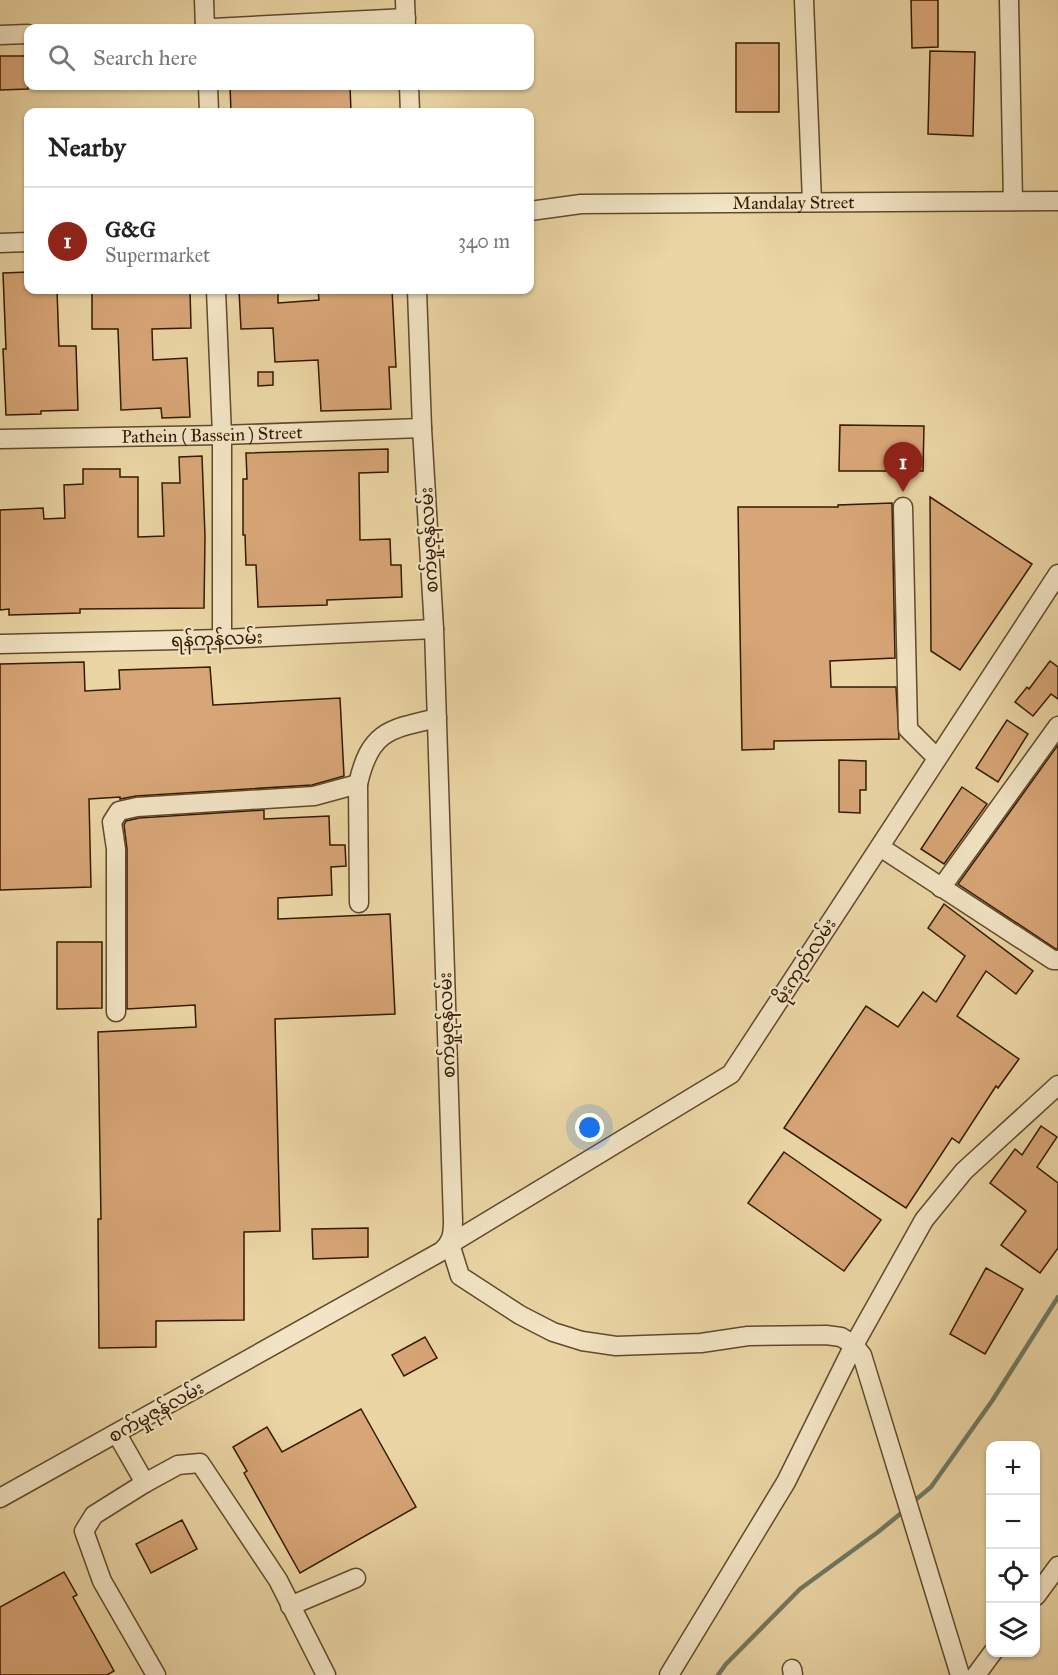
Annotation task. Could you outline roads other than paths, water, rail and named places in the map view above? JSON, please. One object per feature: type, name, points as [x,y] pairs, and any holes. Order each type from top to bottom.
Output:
[{"type":"street","points":[[204,0],[205,24]]},
{"type":"street","points":[[804,0],[812,202]]},
{"type":"street","points":[[1009,0],[1013,201]]},
{"type":"street","points":[[277,24],[406,16]]},
{"type":"street","points":[[0,35],[24,34]]},
{"type":"street","points":[[208,90],[209,108]]},
{"type":"street","points":[[409,90],[410,108]]},
{"type":"street","name":"Mandalay Street","points":[[534,210],[581,204],[1058,201]]},
{"type":"street","points":[[0,243],[24,242]]},
{"type":"street","points":[[216,294],[222,435],[222,639]]},
{"type":"street","name":"စက်မှုဇုန်လမ်း","points":[[0,1498],[442,1251],[450,1244],[453,1221],[434,629],[422,428],[417,294]]},
{"type":"street","name":"Pathein ( Bassein ) Street","points":[[0,439],[422,428]]},
{"type":"street","points":[[903,507],[908,729],[938,758]]},
{"type":"street","name":"မိုးကုတ်လမ်း","points":[[450,1244],[731,1074],[1058,574]]},
{"type":"street","name":"ရန်ကုန်လမ်း","points":[[0,644],[222,639],[434,629]]},
{"type":"street","points":[[359,903],[358,784],[361,770],[376,741],[394,728],[437,718]]},
{"type":"street","points":[[942,888],[1058,726]]},
{"type":"street","points":[[116,1012],[116,849],[112,822],[118,811],[136,807],[314,796],[358,784]]},
{"type":"street","points":[[880,847],[1053,960],[1058,960]]},
{"type":"street","points":[[669,1675],[786,1482],[854,1345],[924,1220],[964,1171],[1058,1085]]},
{"type":"street","points":[[450,1244],[460,1276],[520,1315],[553,1332],[582,1341],[616,1346],[701,1343],[748,1336],[797,1334],[841,1337],[854,1345],[862,1355],[960,1675]]},
{"type":"street","points":[[117,1434],[145,1483]]},
{"type":"street","points":[[156,1675],[102,1581],[84,1531],[94,1515],[145,1483],[178,1465],[200,1463],[278,1580],[326,1675]]},
{"type":"street","points":[[1040,1589],[1058,1566]]},
{"type":"street","points":[[290,1606],[356,1578]]},
{"type":"street","points":[[975,1675],[990,1657]]},
{"type":"waterway","points":[[913,1502],[931,1487],[992,1401],[1058,1297]]},
{"type":"waterway","points":[[718,1675],[726,1664],[800,1589],[905,1510]]},
{"type":"place","name":"G&G","points":[[903,492]]}]
